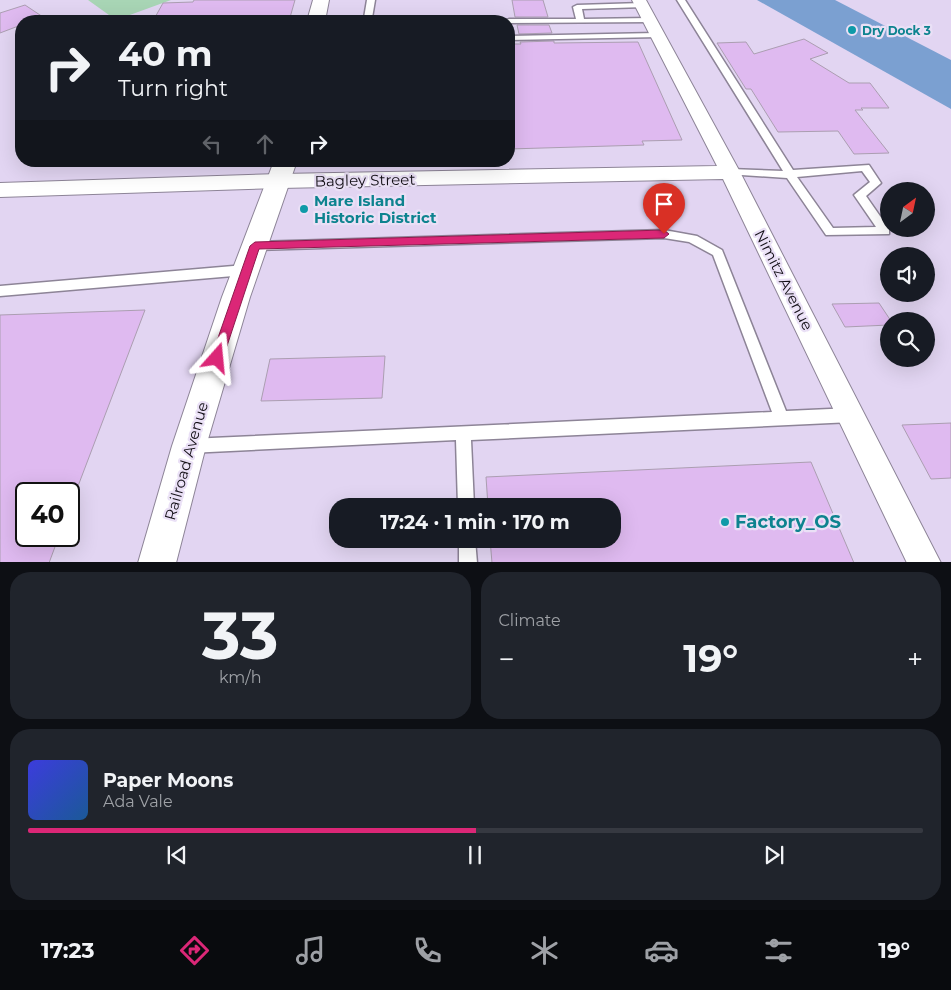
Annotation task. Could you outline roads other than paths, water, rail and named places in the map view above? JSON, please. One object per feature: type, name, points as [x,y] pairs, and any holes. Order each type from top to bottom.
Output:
[{"type":"street","points":[[318,15],[321,0]]},
{"type":"street","name":"Nimitz Avenue","points":[[646,15],[730,172],[925,562]]},
{"type":"street","name":"Bagley Street","points":[[0,190],[283,171],[730,172]]},
{"type":"street","name":"Railroad Avenue","points":[[156,562],[189,446],[250,258],[283,171]]},
{"type":"lane","points":[[368,15],[371,0]]},
{"type":"lane","points":[[681,0],[790,174],[830,232],[885,231],[860,195],[876,183],[865,167],[790,174],[758,175],[730,172]]},
{"type":"lane","points":[[581,21],[577,7],[646,15]]},
{"type":"lane","points":[[515,22],[581,21],[646,15]]},
{"type":"lane","points":[[515,37],[646,15]]},
{"type":"lane","points":[[0,291],[250,258],[664,234],[687,236],[709,246],[718,254],[782,419]]},
{"type":"lane","points":[[189,446],[852,415]]},
{"type":"lane","points":[[463,433],[466,498]]},
{"type":"lane","points":[[467,548],[468,562]]},
{"type":"water","name":"Dry Dock 3","points":[[757,0],[835,0],[951,60],[951,109]]},
{"type":"place","name":"Dry Dock 3","points":[[852,30]]},
{"type":"place","name":"Mare Island Historic District","points":[[304,209]]},
{"type":"place","name":"Factory_OS","points":[[725,522]]}]
